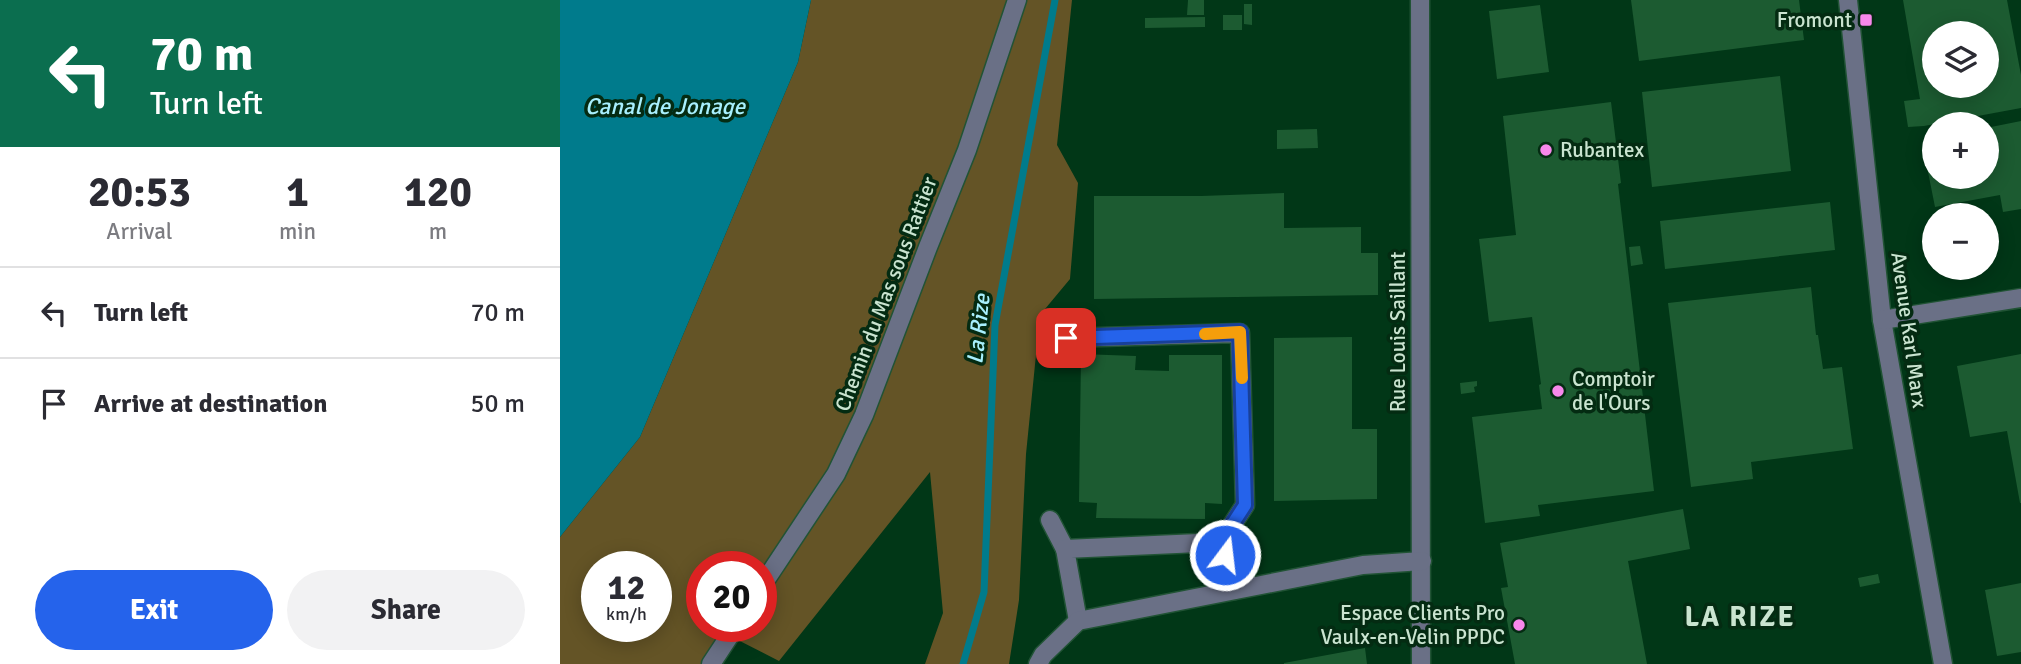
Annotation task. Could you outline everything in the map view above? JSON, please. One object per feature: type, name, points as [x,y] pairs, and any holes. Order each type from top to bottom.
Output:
[{"type":"street","name":"Chemin du Mas sous Rattier","points":[[777,563],[835,474],[864,415],[967,150],[1017,0]]},
{"type":"street","name":"Rue Louis Saillant","points":[[1420,0],[1421,664]]},
{"type":"street","name":"Avenue Karl Marx","points":[[1848,0],[1882,320],[1943,664]]},
{"type":"street","points":[[1882,320],[2021,299]]},
{"type":"street","points":[[1066,338],[1240,332],[1245,505],[1221,542],[1234,590]]},
{"type":"street","points":[[1050,520],[1065,549],[1078,621]]},
{"type":"street","points":[[1065,549],[1221,542]]},
{"type":"street","points":[[1038,664],[1042,655],[1078,621],[1363,565],[1422,561]]},
{"type":"street","points":[[711,664],[725,642]]},
{"type":"shaded area","points":[[811,0],[1072,0],[1057,145],[1078,183],[1070,279],[1040,315],[1026,454],[1019,600],[1009,664],[925,664],[943,613],[930,472],[779,661],[742,642],[777,642],[777,551],[686,551],[686,642],[726,642],[711,664],[560,664],[560,537],[640,437],[798,62]]},
{"type":"water","name":"Canal de Jonage","points":[[560,0],[811,0],[798,62],[640,437],[560,537]]},
{"type":"building","points":[[1188,0],[1204,0],[1204,15],[1187,15]]},
{"type":"building","points":[[1631,0],[1799,0],[1804,40],[1639,61]]},
{"type":"building","points":[[1903,0],[2007,0],[2021,75],[2021,108],[1999,112],[1922,112],[1922,126],[1908,127],[1904,101],[1920,99]]},
{"type":"building","points":[[1244,4],[1252,4],[1252,25],[1244,24]]},
{"type":"building","points":[[1540,5],[1549,72],[1497,79],[1489,11]]},
{"type":"building","points":[[1223,15],[1242,15],[1242,30],[1223,30]]},
{"type":"building","points":[[1205,17],[1205,27],[1145,28],[1145,18]]},
{"type":"building","points":[[1780,76],[1791,171],[1652,187],[1642,92]]},
{"type":"building","points":[[1611,102],[1654,491],[1538,505],[1540,516],[1485,523],[1472,417],[1542,409],[1532,317],[1489,322],[1479,239],[1516,235],[1503,116]]},
{"type":"building","points":[[2021,121],[2021,209],[2003,212],[2000,195],[1957,203],[1934,203],[1931,189],[1999,189],[1999,125]]},
{"type":"building","points":[[1317,129],[1318,148],[1277,149],[1277,130]]},
{"type":"building","points":[[1284,193],[1284,228],[1361,227],[1361,253],[1378,253],[1378,295],[1094,299],[1094,196]]},
{"type":"building","points":[[1830,202],[1835,250],[1665,269],[1660,221]]},
{"type":"building","points":[[1640,246],[1643,264],[1631,266],[1629,247]]},
{"type":"building","points":[[1811,287],[1823,369],[1842,367],[1853,449],[1751,462],[1753,479],[1691,487],[1668,303]]},
{"type":"building","points":[[1352,337],[1352,429],[1377,429],[1377,499],[1274,501],[1274,338]]},
{"type":"building","points":[[1081,354],[1136,356],[1135,370],[1169,371],[1169,355],[1222,355],[1222,504],[1205,503],[1205,519],[1096,518],[1097,503],[1079,502]]},
{"type":"building","points":[[2021,354],[2020,503],[2007,431],[1970,437],[1957,366]]},
{"type":"building","points":[[1477,381],[1475,392],[1461,394],[1460,383]]},
{"type":"building","points":[[1683,509],[1690,549],[1628,561],[1647,664],[1515,664],[1501,588],[1508,587],[1500,543]]},
{"type":"building","points":[[1878,574],[1880,583],[1860,587],[1858,578]]},
{"type":"building","points":[[2021,583],[2021,652],[1997,656],[1985,590]]},
{"type":"building","points":[[1365,648],[1367,664],[1284,664],[1284,663]]},
{"type":"waterway","name":"La Rize","points":[[963,664],[984,592],[995,325],[1055,0]]},
{"type":"slow traffic","points":[[1205,334],[1240,332],[1242,378]]},
{"type":"place","name":"Fromont","points":[[1866,20]]},
{"type":"place","name":"Rubantex","points":[[1546,150]]},
{"type":"place","name":"Comptoir de l'Ours","points":[[1558,391]]},
{"type":"place","name":"Espace Clients Pro Vaulx-en-Velin PPDC","points":[[1519,625]]},
{"type":"district","name":"LA RIZE","points":[[1740,616]]},
{"type":"route","points":[[1066,338],[1240,332],[1245,505],[1221,542],[1225,555]]}]
